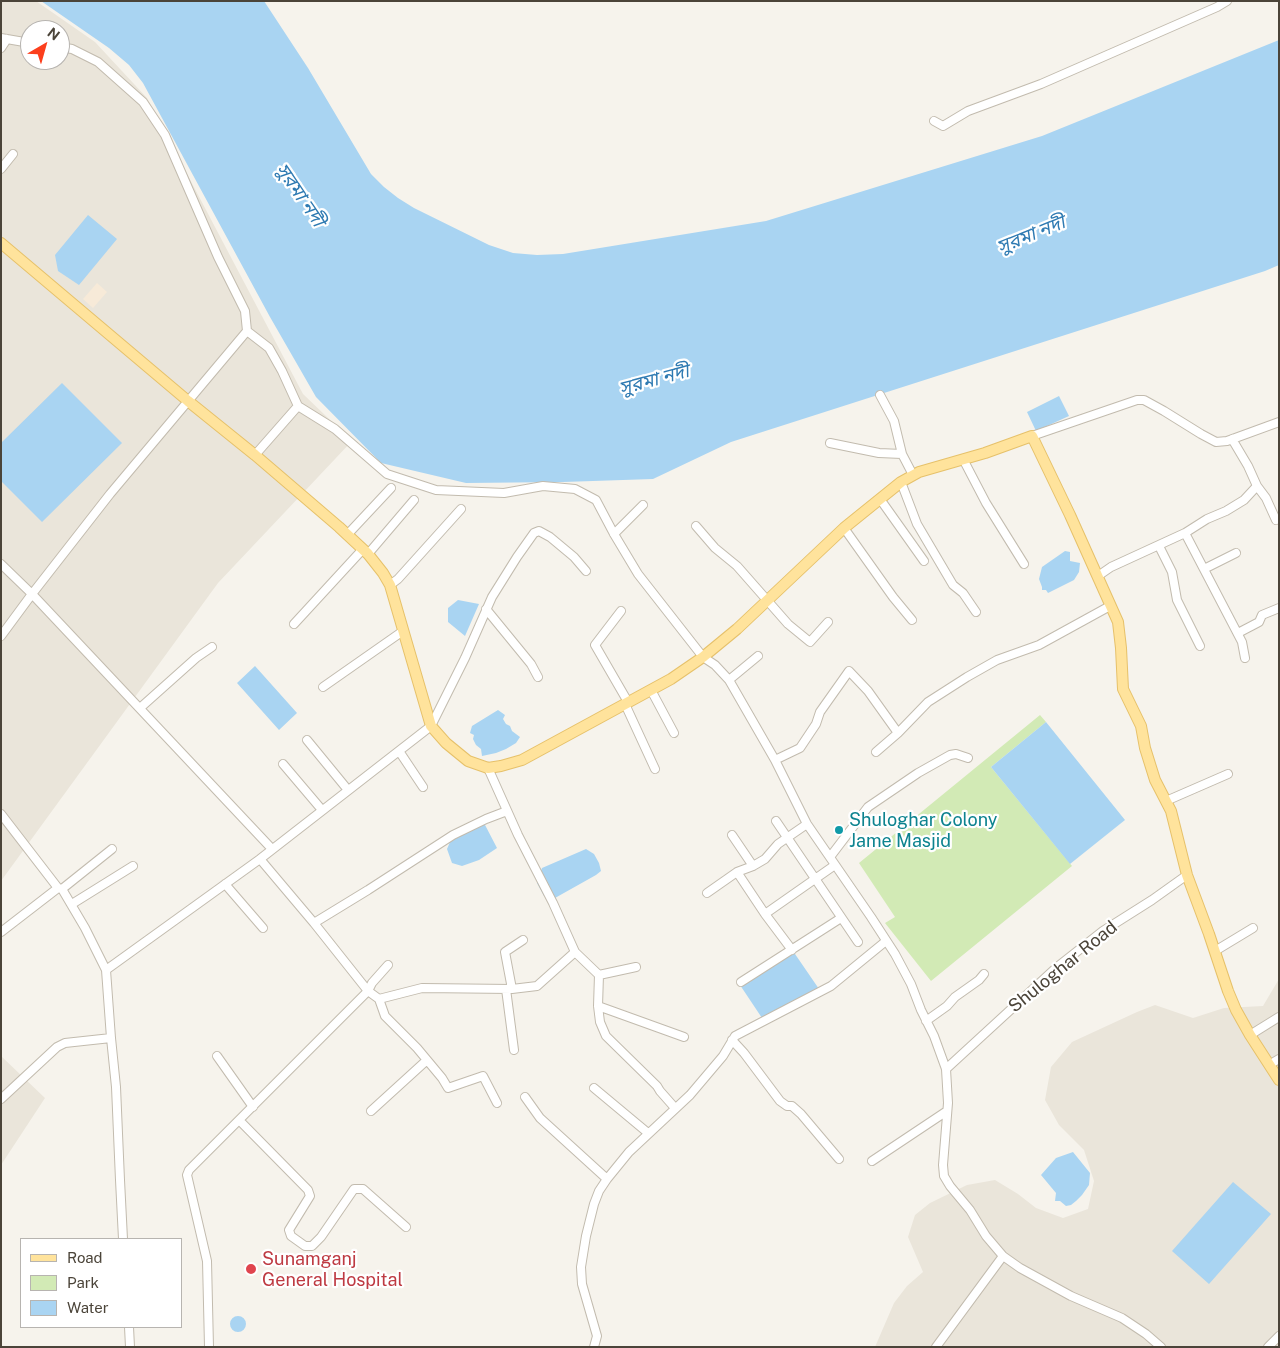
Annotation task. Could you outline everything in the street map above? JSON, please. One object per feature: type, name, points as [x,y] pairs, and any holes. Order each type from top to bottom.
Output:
[{"type":"main road","points":[[1,243],[255,455],[366,551],[390,585],[431,726],[446,743],[468,761],[488,768],[522,760],[671,679],[703,658],[737,629],[844,528],[901,482],[919,472],[985,454],[1032,436],[1118,622],[1123,689],[1141,726],[1155,780],[1171,811],[1187,874],[1228,991],[1250,1035],[1279,1080]]},
{"type":"street","points":[[934,121],[943,126],[968,111],[1040,84],[1227,1]]},
{"type":"street","points":[[1,48],[4,38],[20,41]]},
{"type":"street","points":[[1,636],[110,494],[247,331],[245,311],[218,257],[165,134],[143,102],[98,62],[70,49]]},
{"type":"street","points":[[1,169],[13,154]]},
{"type":"street","points":[[247,331],[269,348],[298,406],[335,429],[387,474],[436,490],[504,493],[543,486],[575,489],[596,500],[638,574],[703,658],[715,666],[729,680],[775,760],[807,824],[871,917],[911,984],[946,1069],[948,1103],[943,1165],[944,1176],[950,1186],[1003,1256],[1020,1268],[1072,1296],[1122,1318],[1161,1347]]},
{"type":"street","points":[[880,395],[894,421],[902,454],[913,475]]},
{"type":"street","points":[[1032,436],[1137,400],[1144,400],[1216,442],[1232,439],[1279,422]]},
{"type":"street","points":[[255,455],[298,406]]},
{"type":"street","points":[[1232,439],[1257,486],[1266,498],[1276,520]]},
{"type":"street","points":[[830,443],[880,453],[902,454]]},
{"type":"street","points":[[963,459],[986,503],[1024,564]]},
{"type":"street","points":[[901,482],[917,524],[953,585],[963,593],[976,612]]},
{"type":"street","points":[[1098,576],[1111,567],[1159,546],[1207,519],[1226,511],[1244,500],[1257,486]]},
{"type":"street","points":[[348,535],[391,488]]},
{"type":"street","points":[[880,499],[924,560]]},
{"type":"street","points":[[294,624],[414,500]]},
{"type":"street","points":[[614,534],[643,505]]},
{"type":"street","points":[[390,585],[461,509]]},
{"type":"street","points":[[696,526],[715,548],[737,566],[788,624],[810,642],[828,622]]},
{"type":"street","points":[[844,528],[893,597],[912,620]]},
{"type":"street","points":[[106,970],[260,859],[431,726],[465,658],[492,597],[534,534],[539,531],[550,537],[574,557],[586,571]]},
{"type":"street","points":[[1185,533],[1238,633],[1245,658]]},
{"type":"street","points":[[1159,546],[1172,572],[1177,600],[1200,646]]},
{"type":"street","points":[[1204,570],[1236,553]]},
{"type":"street","points":[[1,564],[32,594],[272,849]]},
{"type":"street","points":[[876,752],[898,733],[928,702],[967,677],[998,660],[1039,645],[1110,606]]},
{"type":"street","points":[[1238,633],[1259,622],[1262,615],[1279,608]]},
{"type":"street","points":[[486,609],[531,664],[538,677]]},
{"type":"street","points":[[621,611],[595,645],[627,703],[655,769]]},
{"type":"street","points":[[323,687],[403,631]]},
{"type":"street","points":[[140,708],[196,658],[212,647]]},
{"type":"street","points":[[729,680],[758,656]]},
{"type":"street","points":[[775,760],[800,748],[816,724],[820,712],[848,671],[868,691],[898,733]]},
{"type":"street","points":[[650,690],[674,733]]},
{"type":"street","points":[[307,740],[348,790]]},
{"type":"street","points":[[398,751],[423,787]]},
{"type":"street","points":[[830,858],[868,806],[918,773],[950,755],[956,754],[968,758]]},
{"type":"street","points":[[283,764],[322,810]]},
{"type":"street","points":[[488,768],[518,835],[553,903],[575,952],[599,975],[598,1006],[600,1022],[606,1036],[658,1086],[660,1091],[676,1108]]},
{"type":"street","points":[[1166,801],[1228,774]]},
{"type":"street","points":[[314,922],[368,890],[453,835],[507,811]]},
{"type":"street","points":[[1,814],[72,904],[106,970],[116,1087],[124,1238]]},
{"type":"street","points":[[776,821],[858,942]]},
{"type":"street","points":[[706,893],[737,872],[765,859],[778,844],[807,824]]},
{"type":"street","points":[[732,835],[753,866]]},
{"type":"street","points":[[1,932],[112,849]]},
{"type":"street","points":[[260,859],[314,922],[368,991],[379,999],[385,1016],[417,1048],[448,1088],[483,1076],[497,1103]]},
{"type":"street","points":[[765,914],[834,865]]},
{"type":"street","points":[[72,904],[133,866]]},
{"type":"street","points":[[737,872],[792,950]]},
{"type":"street","name":"Shuloghar Road","points":[[946,1069],[1056,968],[1103,931],[1152,900],[1187,874]]},
{"type":"street","points":[[226,884],[263,928]]},
{"type":"street","points":[[741,982],[841,918]]},
{"type":"street","points":[[1215,951],[1253,928]]},
{"type":"street","points":[[514,1050],[506,952],[523,940]]},
{"type":"street","points":[[594,1347],[597,1336],[582,1284],[581,1267],[594,1204],[599,1191],[607,1179],[629,1152],[690,1094],[723,1056],[735,1036],[831,986],[886,941]]},
{"type":"street","points":[[379,999],[422,988],[509,989],[537,986],[575,952]]},
{"type":"street","points":[[209,1347],[207,1261],[187,1175],[188,1170],[368,991],[372,983],[388,964]]},
{"type":"street","points":[[599,975],[636,966]]},
{"type":"street","points":[[926,1021],[947,1006],[955,997],[979,980],[984,974]]},
{"type":"street","points":[[598,1006],[684,1037]]},
{"type":"street","points":[[1250,1035],[1279,1017]]},
{"type":"street","points":[[1,1099],[57,1047],[65,1044],[111,1038]]},
{"type":"street","points":[[732,1040],[780,1101],[787,1106],[792,1106],[801,1114],[840,1160]]},
{"type":"street","points":[[217,1056],[253,1107]]},
{"type":"street","points":[[1269,1065],[1279,1059]]},
{"type":"street","points":[[371,1111],[427,1060]]},
{"type":"street","points":[[594,1088],[648,1134]]},
{"type":"street","points":[[525,1096],[540,1118],[607,1179]]},
{"type":"street","points":[[872,1161],[947,1111]]},
{"type":"street","points":[[239,1120],[308,1190],[310,1196],[289,1230],[291,1236],[306,1246],[312,1246],[321,1237],[354,1188],[363,1189],[406,1226]]},
{"type":"street","points":[[936,1347],[1003,1256]]},
{"type":"street","points":[[129,1328],[130,1347]]},
{"type":"street","points":[[1268,1347],[1279,1336]]},
{"type":"shaded area","points":[[1,1],[36,1],[63,20],[20,20],[20,70],[70,70],[70,25],[95,42],[147,98],[303,394],[352,441],[218,583],[1,881]]},
{"type":"shaded area","points":[[97,283],[107,292],[93,308],[83,299]]},
{"type":"shaded area","points":[[1279,979],[1279,1347],[875,1347],[894,1303],[907,1286],[923,1272],[908,1237],[915,1215],[930,1203],[967,1185],[995,1180],[1036,1208],[1063,1218],[1088,1209],[1094,1181],[1084,1150],[1059,1125],[1045,1100],[1051,1067],[1072,1042],[1155,1005],[1193,1018],[1224,1008],[1263,1006]]},
{"type":"shaded area","points":[[1,1056],[45,1098],[1,1165]]},
{"type":"green space","points":[[1040,715],[1046,722],[991,767],[1072,866],[931,981],[885,923],[895,917],[859,863]]},
{"type":"water","name":"সুরমা নদী","points":[[41,1],[264,1],[308,68],[371,174],[384,187],[414,208],[489,245],[513,253],[537,255],[563,254],[766,221],[1042,136],[1279,40],[1279,265],[731,442],[653,479],[466,483],[381,463],[316,397],[270,317],[143,83],[129,65],[109,48]]},
{"type":"water","points":[[88,215],[117,239],[79,285],[58,271],[55,255]]},
{"type":"water","points":[[62,383],[122,443],[42,522],[1,481],[1,443]]},
{"type":"water","points":[[1059,396],[1069,416],[1036,431],[1027,412]]},
{"type":"water","points":[[1065,551],[1070,552],[1070,561],[1080,563],[1079,572],[1074,580],[1048,593],[1046,590],[1042,590],[1039,579],[1042,567]]},
{"type":"water","points":[[458,600],[479,604],[465,636],[448,622],[448,608]]},
{"type":"water","points":[[255,666],[297,713],[279,730],[237,683]]},
{"type":"water","points":[[498,710],[505,715],[503,719],[506,724],[520,737],[516,743],[506,749],[482,756],[481,749],[473,739],[474,735],[470,733],[472,726]]},
{"type":"water","points":[[1046,722],[1125,820],[1070,864],[991,767]]},
{"type":"water","points":[[484,823],[497,848],[479,860],[462,866],[452,863],[447,849],[450,842]]},
{"type":"water","points":[[586,849],[594,854],[601,871],[555,898],[544,896],[537,883],[542,868]]},
{"type":"water","points":[[790,952],[795,954],[819,989],[762,1018],[740,985]]},
{"type":"water","points":[[1073,1152],[1090,1173],[1089,1185],[1076,1201],[1066,1206],[1060,1201],[1055,1201],[1056,1193],[1041,1175],[1056,1158]]},
{"type":"water","points":[[1233,1182],[1271,1214],[1209,1284],[1172,1251]]},
{"type":"water","points":[[235,1316],[241,1316],[246,1321],[244,1330],[235,1332],[230,1327],[230,1321]]},
{"type":"place","name":"Shuloghar Colony Jame Masjid","points":[[839,830]]},
{"type":"place","name":"Sunamganj General Hospital","points":[[251,1269]]}]
